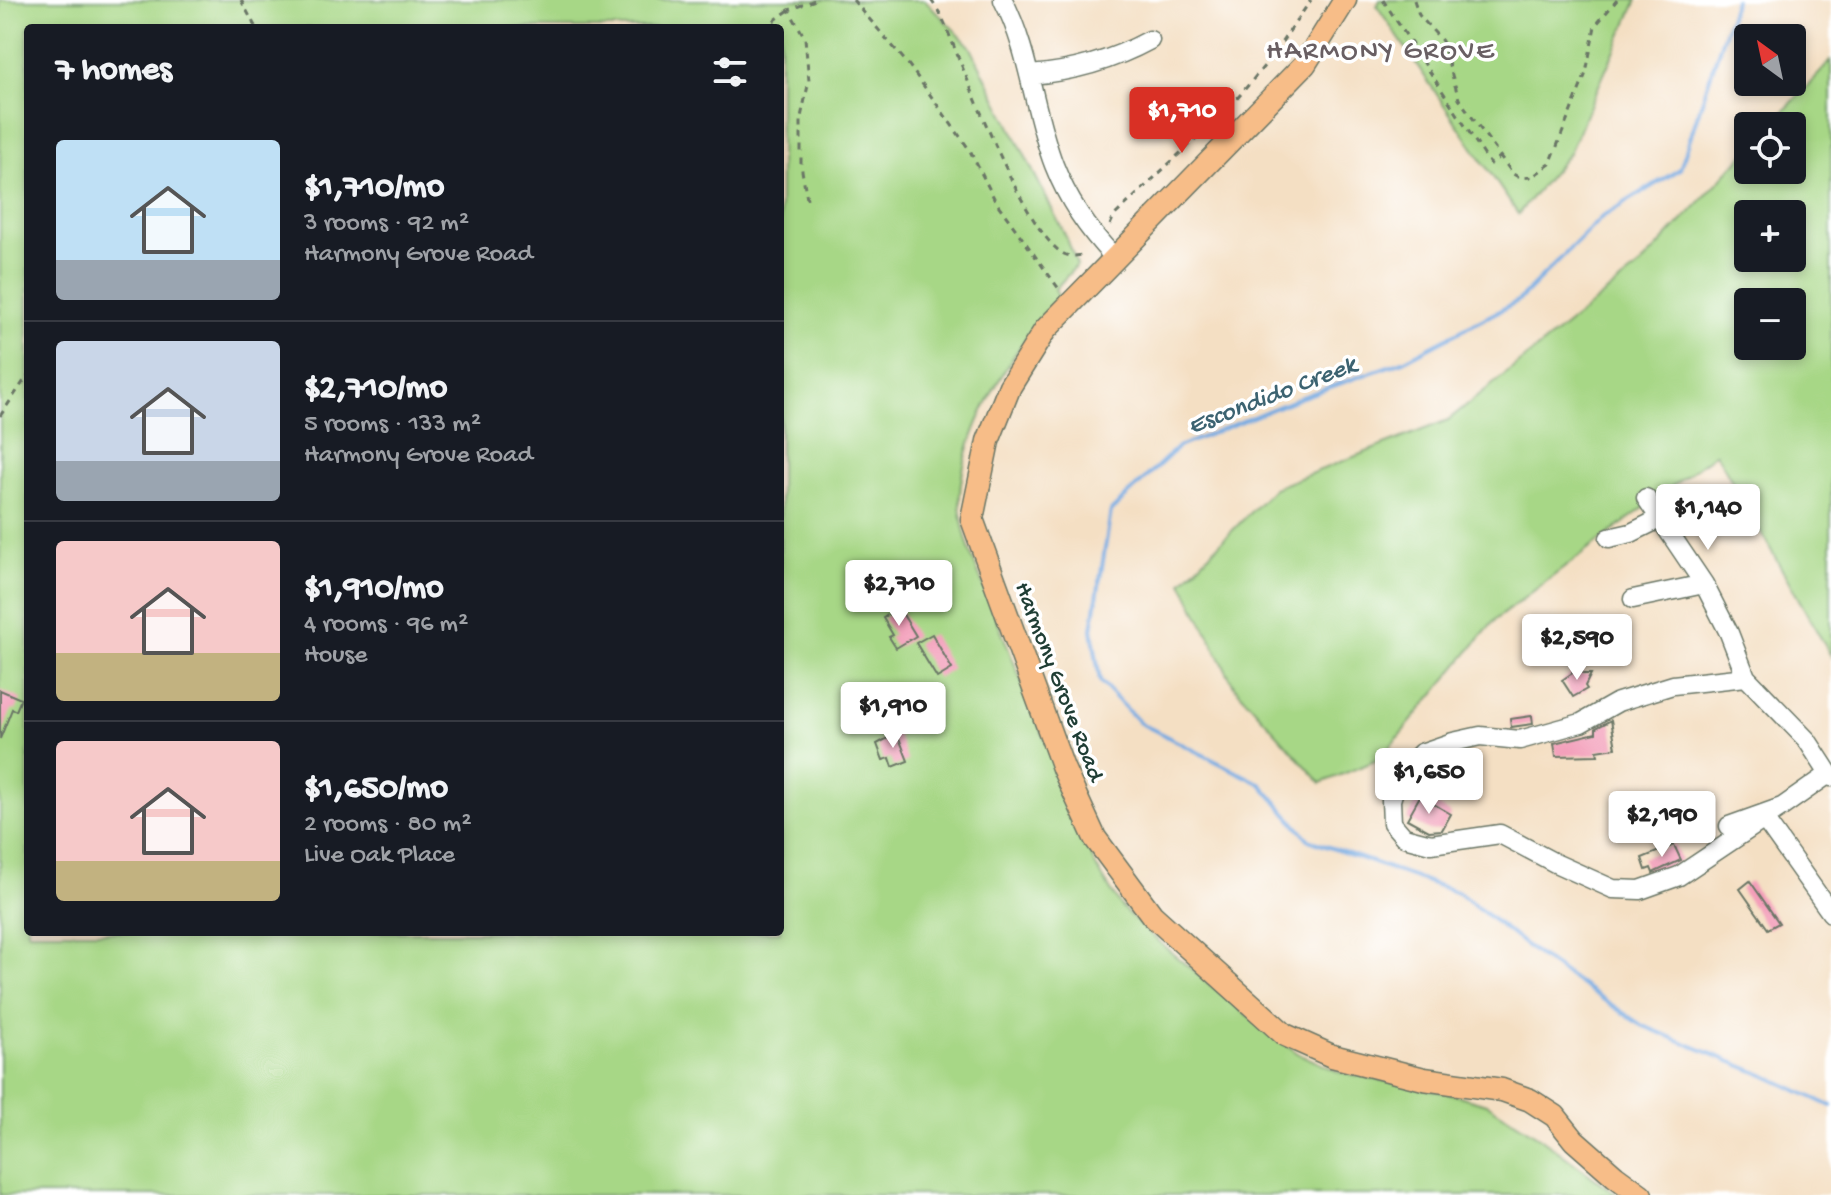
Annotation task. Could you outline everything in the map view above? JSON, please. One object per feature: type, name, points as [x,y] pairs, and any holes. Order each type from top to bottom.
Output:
[{"type":"main road","name":"Harmony Grove Road","points":[[1345,0],[1305,64],[1045,330],[1010,386],[988,441],[972,519],[1063,768],[1095,838],[1152,915],[1285,1035],[1332,1056],[1424,1079],[1502,1090],[1530,1100],[1555,1116],[1574,1140],[1641,1195]]},
{"type":"street","points":[[1003,0],[1030,75],[1053,163],[1073,206],[1093,235],[1114,257]]},
{"type":"street","points":[[1030,75],[1063,73],[1150,40]]},
{"type":"street","points":[[1646,498],[1704,584],[1729,633],[1746,677],[1807,740],[1830,776],[1679,876],[1640,890],[1613,889],[1500,834],[1431,844],[1404,837],[1392,823],[1391,800],[1399,775],[1421,753],[1480,736],[1520,740],[1581,723],[1618,702],[1673,685],[1746,677]]},
{"type":"street","points":[[1609,538],[1631,533],[1661,518]]},
{"type":"street","points":[[1633,599],[1704,584]]},
{"type":"street","points":[[1729,826],[1782,807]]},
{"type":"street","points":[[1765,820],[1831,913]]},
{"type":"path","points":[[241,0],[254,24]]},
{"type":"path","points":[[770,24],[789,10],[815,0]]},
{"type":"path","points":[[853,0],[908,64],[960,136],[1003,214],[1070,304]]},
{"type":"path","points":[[931,0],[941,15],[1026,208],[1060,252],[1082,255]]},
{"type":"path","points":[[1110,225],[1114,216],[1245,90],[1289,35],[1311,0]]},
{"type":"path","points":[[1383,0],[1490,164],[1501,157]]},
{"type":"path","points":[[1414,0],[1419,15],[1442,41],[1459,99],[1513,174],[1520,178],[1532,177],[1547,168],[1586,73],[1595,26],[1617,0]]},
{"type":"path","points":[[789,10],[805,38],[809,81],[801,117],[801,165],[807,199]]},
{"type":"path","points":[[0,416],[24,381]]},
{"type":"green space","points":[[0,0],[925,0],[970,46],[1067,239],[1077,265],[1055,289],[1058,296],[1009,363],[981,415],[964,468],[960,502],[971,555],[1095,865],[1122,908],[1168,950],[1299,1054],[1339,1072],[1448,1093],[1487,1104],[1539,1137],[1617,1195],[0,1195]]},
{"type":"green space","points":[[1380,0],[1637,0],[1569,153],[1518,214],[1377,6]]},
{"type":"green space","points":[[1831,61],[1831,656],[1716,453],[1495,620],[1380,759],[1321,783],[1234,686],[1182,582],[1274,488],[1448,420],[1640,266],[1734,165],[1734,184],[1806,184],[1806,112],[1783,112],[1798,96],[1806,96],[1806,88]]},
{"type":"building","points":[[899,608],[916,636],[896,648],[889,637],[893,635],[883,618]]},
{"type":"building","points":[[932,634],[952,669],[937,678],[916,643]]},
{"type":"building","points":[[1580,668],[1583,674],[1591,674],[1585,686],[1587,689],[1573,697],[1562,680]]},
{"type":"building","points":[[0,690],[21,699],[16,711],[12,709],[0,739]]},
{"type":"building","points":[[1532,716],[1533,724],[1511,727],[1510,719]]},
{"type":"building","points":[[1611,720],[1616,748],[1597,751],[1598,755],[1556,756],[1554,743],[1596,733],[1596,728]]},
{"type":"building","points":[[897,733],[908,761],[893,767],[890,758],[883,760],[877,744]]},
{"type":"building","points":[[1420,796],[1451,814],[1442,830],[1429,831],[1407,819]]},
{"type":"building","points":[[1674,845],[1681,860],[1653,873],[1651,868],[1646,870],[1642,858]]},
{"type":"building","points":[[1750,881],[1779,923],[1768,929],[1740,889]]},
{"type":"waterway","name":"Escondido Creek","points":[[1735,0],[1680,169],[1602,217],[1518,301],[1403,361],[1302,397],[1178,447],[1111,511],[1092,629],[1100,681],[1140,723],[1261,784],[1309,840],[1459,893],[1539,956],[1641,1025],[1831,1106]]},
{"type":"district","name":"HARMONY GROVE","points":[[1381,48]]}]
